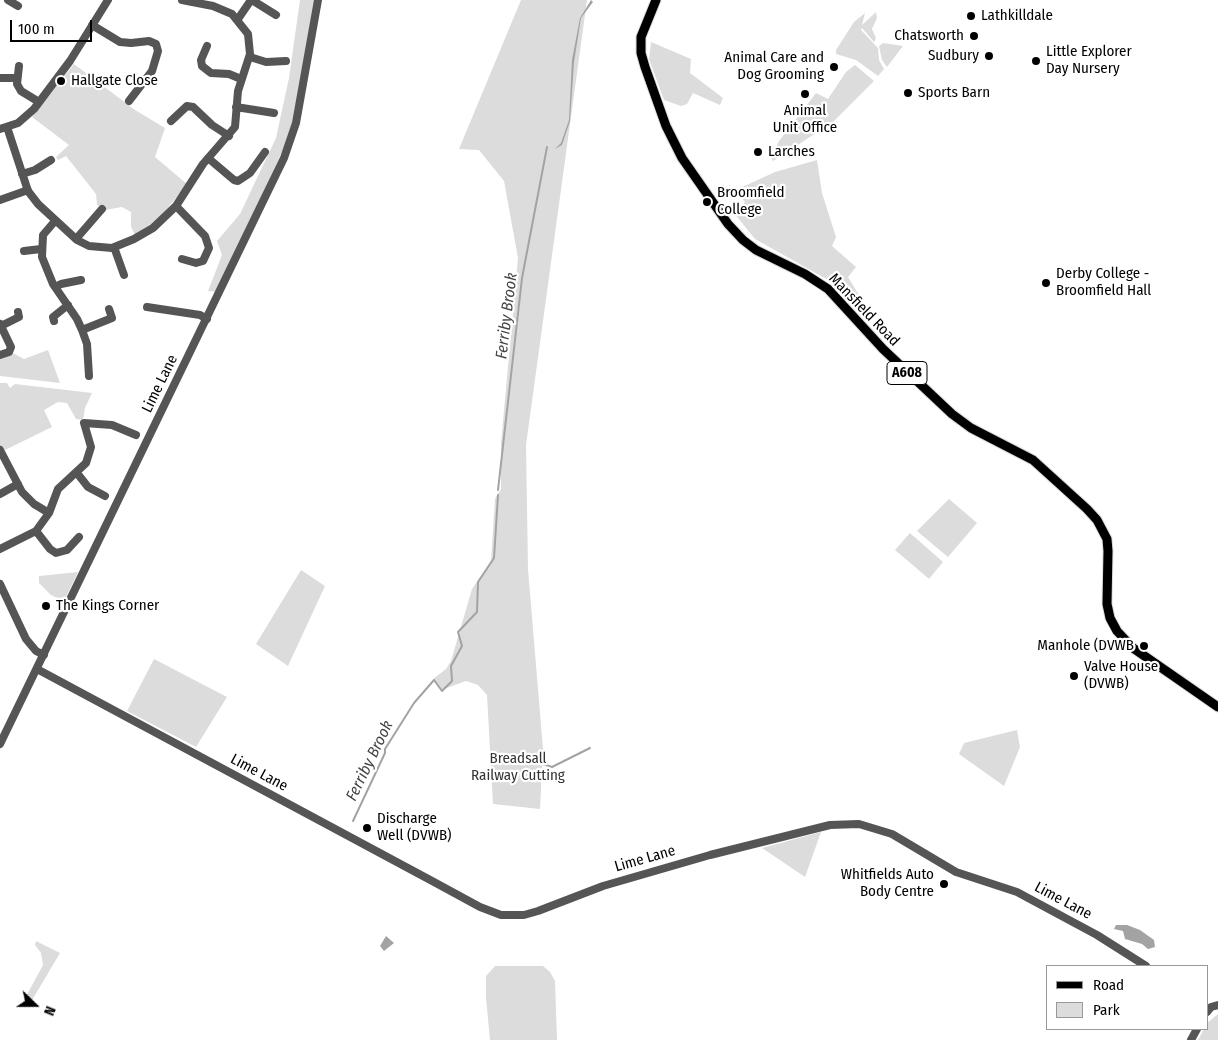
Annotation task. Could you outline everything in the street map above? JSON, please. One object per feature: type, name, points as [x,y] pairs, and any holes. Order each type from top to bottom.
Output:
[{"type":"main road","name":"Mansfield Road","points":[[656,0],[642,31],[640,44],[642,59],[663,118],[678,150],[723,218],[743,240],[756,250],[805,274],[828,289],[889,355],[952,414],[971,428],[1033,460],[1087,509],[1097,520],[1107,539],[1107,604],[1110,618],[1117,631],[1134,648],[1218,706]]},
{"type":"street","points":[[8,0],[18,6]]},
{"type":"street","points":[[108,0],[70,61],[39,102],[26,117],[4,128],[28,190],[56,221],[76,239],[89,246],[114,247],[153,228],[176,206],[188,191],[208,158],[229,136],[236,122],[236,107],[242,79],[250,57],[249,39],[238,19],[219,8],[182,0]]},
{"type":"street","points":[[238,19],[252,0],[276,14]]},
{"type":"street","name":"Lime Lane","points":[[318,0],[293,135],[207,319],[37,669],[489,911],[501,914],[524,915],[603,886],[710,855],[830,825],[858,824],[892,834],[956,872],[1017,892],[1097,935],[1144,965]]},
{"type":"street","points":[[92,25],[120,42],[149,41],[156,44],[158,51],[152,71],[129,101]]},
{"type":"street","points":[[207,46],[201,60],[202,66],[211,73],[229,74],[242,79]]},
{"type":"street","points":[[250,57],[266,62],[286,62]]},
{"type":"street","points":[[19,66],[16,78],[17,84],[21,91],[39,102]]},
{"type":"street","points":[[0,78],[16,78]]},
{"type":"street","points":[[171,121],[187,106],[193,107],[212,125],[229,136]]},
{"type":"street","points":[[236,107],[274,113]]},
{"type":"street","points":[[208,158],[234,184],[245,179],[265,152]]},
{"type":"street","points":[[22,174],[35,170],[50,160]]},
{"type":"street","points":[[0,200],[28,190]]},
{"type":"street","points":[[176,206],[205,236],[210,248],[203,261],[196,263],[182,259]]},
{"type":"street","points":[[76,239],[102,209]]},
{"type":"street","points":[[56,221],[44,233],[41,249],[47,271],[55,287],[82,330],[87,344],[89,376]]},
{"type":"street","points":[[114,247],[124,275]]},
{"type":"street","points":[[24,251],[41,249]]},
{"type":"street","points":[[55,287],[81,280]]},
{"type":"street","points":[[54,321],[53,317],[68,305]]},
{"type":"street","points":[[147,307],[200,316],[207,319]]},
{"type":"street","points":[[82,330],[112,318],[109,309]]},
{"type":"street","points":[[0,355],[9,352],[11,347],[1,325],[20,317],[18,312]]},
{"type":"street","points":[[0,549],[36,531],[49,513],[58,489],[86,463],[90,452],[89,439],[84,423],[99,422],[127,428],[136,435]]},
{"type":"street","points":[[0,450],[28,499],[49,513]]},
{"type":"street","points":[[77,473],[87,486],[99,488],[105,496]]},
{"type":"street","points":[[0,494],[18,484]]},
{"type":"street","points":[[36,531],[50,549],[56,553],[64,552],[78,543]]},
{"type":"street","points":[[0,584],[26,639],[36,651],[44,655]]},
{"type":"street","points":[[0,744],[37,669]]},
{"type":"green space","points":[[300,0],[316,0],[291,132],[217,292],[208,291],[222,255],[217,241],[240,214],[276,138],[289,78]]},
{"type":"green space","name":"Breadsall Railway Cutting","points":[[521,0],[587,0],[526,445],[528,569],[543,749],[540,809],[493,804],[487,695],[478,685],[466,681],[441,690],[433,679],[446,669],[451,661],[472,589],[491,561],[495,499],[501,489],[501,443],[518,258],[504,181],[479,150],[459,149]]},
{"type":"green space","points":[[876,12],[877,18],[872,29],[876,38],[874,42],[862,28],[861,30],[878,48],[879,60],[884,69],[878,76],[856,60],[836,54],[836,50],[854,22],[865,13],[862,25]]},
{"type":"green space","points":[[651,42],[691,59],[690,73],[723,98],[720,105],[693,93],[687,104],[681,106],[664,100],[649,59]]},
{"type":"green space","points":[[883,43],[903,46],[887,67],[882,60],[879,46]]},
{"type":"green space","points":[[74,64],[135,110],[165,128],[155,157],[187,184],[158,220],[135,235],[131,227],[131,212],[122,207],[105,210],[97,205],[96,194],[66,156],[58,160],[56,157],[69,145],[32,117]]},
{"type":"green space","points":[[855,65],[874,81],[833,122],[773,161],[771,158],[779,141],[816,93],[828,99],[846,72]]},
{"type":"green space","points":[[817,160],[822,193],[836,237],[832,246],[856,267],[848,277],[868,310],[862,317],[830,281],[755,239],[734,213],[745,202],[736,190],[775,172]]},
{"type":"green space","points":[[48,350],[60,383],[0,376],[0,357],[11,352],[24,359]]},
{"type":"green space","points":[[0,383],[7,383],[10,388],[15,384],[92,393],[85,408],[83,420],[76,419],[67,403],[58,402],[44,410],[52,427],[5,450],[0,447]]},
{"type":"green space","points":[[949,499],[977,523],[948,557],[917,531]]},
{"type":"green space","points":[[910,533],[943,562],[929,579],[895,550]]},
{"type":"green space","points":[[301,570],[325,586],[288,666],[256,644]]},
{"type":"green space","points":[[78,572],[64,601],[51,595],[39,583],[39,576]]},
{"type":"green space","points":[[154,659],[227,697],[196,747],[127,711]]},
{"type":"green space","points":[[1017,730],[1020,747],[1004,786],[959,754],[964,743]]},
{"type":"green space","points":[[821,832],[805,877],[762,848]]},
{"type":"green space","points":[[36,941],[60,953],[28,1007],[23,1002],[43,965],[41,953],[35,945]]},
{"type":"green space","points":[[495,966],[543,966],[550,972],[555,981],[557,1040],[490,1040],[486,976]]},
{"type":"green space","points":[[1218,1014],[1218,1040],[1198,1040],[1203,1030],[1208,1030],[1208,1022]]},
{"type":"shaded area","points":[[591,0],[593,2],[581,18],[574,62],[570,121],[562,145],[555,149],[561,143],[569,120],[572,60],[580,18]]},
{"type":"shaded area","points":[[1116,925],[1127,925],[1140,930],[1154,940],[1155,947],[1148,949],[1142,944],[1125,939],[1123,931],[1114,929]]},
{"type":"shaded area","points":[[386,936],[394,943],[384,951],[380,946]]},
{"type":"waterway","name":"Ferriby Brook","points":[[498,490],[522,278],[547,147]]},
{"type":"waterway","name":"Ferriby Brook","points":[[353,821],[385,753],[385,749],[414,703],[434,680],[442,691],[452,681],[451,666],[462,646],[458,632],[477,612],[478,582],[494,558],[498,495]]},
{"type":"waterway","points":[[540,763],[552,767],[590,748]]},
{"type":"place","name":"Lathkilldale","points":[[971,16]]},
{"type":"place","name":"Chatsworth","points":[[974,36]]},
{"type":"place","name":"Sudbury","points":[[989,56]]},
{"type":"place","name":"Little Explorer Day Nursery","points":[[1036,61]]},
{"type":"place","name":"Animal Care and Dog Grooming","points":[[834,67]]},
{"type":"place","name":"Hallgate Close","points":[[61,81]]},
{"type":"place","name":"Sports Barn","points":[[908,93]]},
{"type":"place","name":"Animal Unit Office","points":[[805,94]]},
{"type":"place","name":"Larches","points":[[758,152]]},
{"type":"place","name":"Broomfield College","points":[[707,202]]},
{"type":"place","name":"Derby College - Broomfield Hall","points":[[1046,283]]},
{"type":"place","name":"The Kings Corner","points":[[46,606]]},
{"type":"place","name":"Manhole (DVWB","points":[[1144,646]]},
{"type":"place","name":"Valve House (DVWB)","points":[[1074,676]]},
{"type":"place","name":"Discharge Well (DVWB)","points":[[367,828]]},
{"type":"place","name":"Whitfields Auto Body Centre","points":[[944,884]]}]
